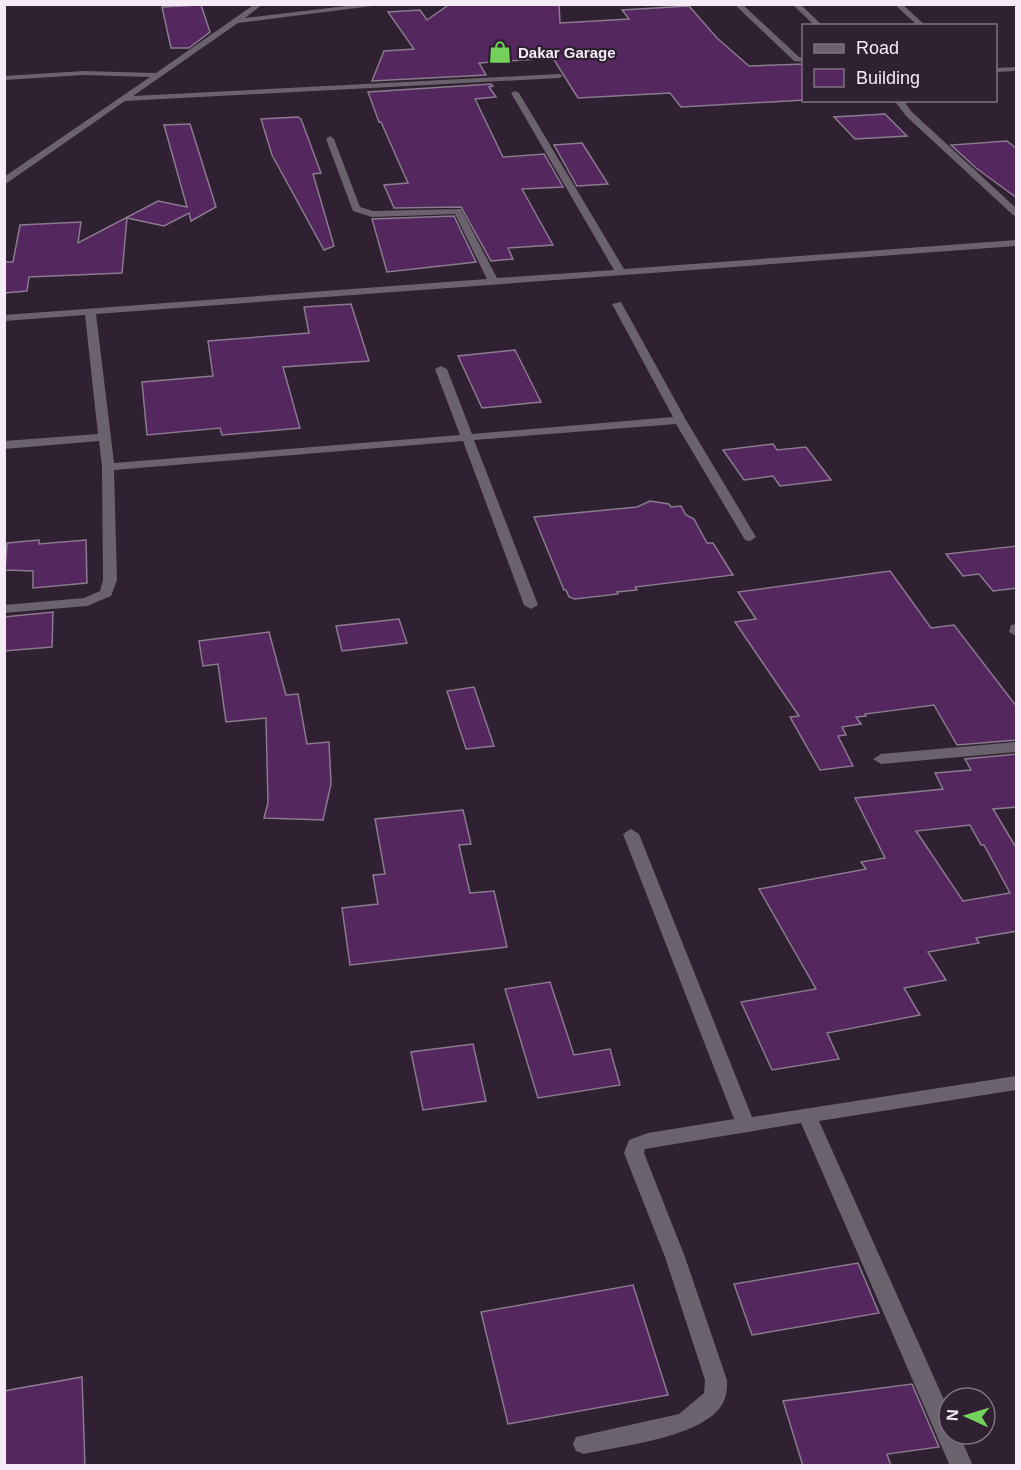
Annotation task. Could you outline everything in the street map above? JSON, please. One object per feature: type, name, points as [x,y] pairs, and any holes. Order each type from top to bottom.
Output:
[{"type":"street","points":[[4,182],[260,4]]},
{"type":"street","points":[[236,21],[385,4]]},
{"type":"street","points":[[737,4],[796,59],[802,60]]},
{"type":"street","points":[[795,4],[818,24]]},
{"type":"street","points":[[897,4],[921,24]]},
{"type":"street","points":[[997,70],[1017,69]]},
{"type":"street","points":[[4,78],[84,73],[159,75]]},
{"type":"street","points":[[124,99],[559,76]]},
{"type":"street","points":[[515,93],[621,273]]},
{"type":"street","points":[[900,102],[909,114],[1017,213]]},
{"type":"street","points":[[330,139],[356,209],[380,214],[458,211],[494,282]]},
{"type":"street","points":[[4,318],[1017,243]]},
{"type":"street","points":[[617,304],[680,420],[750,537]]},
{"type":"street","points":[[4,609],[87,602],[106,593],[110,580],[108,467],[90,311]]},
{"type":"street","points":[[441,369],[531,605]]},
{"type":"street","points":[[108,467],[680,420]]},
{"type":"street","points":[[4,446],[105,437]]},
{"type":"street","points":[[882,759],[1017,747]]},
{"type":"street","points":[[631,834],[746,1126]]},
{"type":"street","points":[[584,1443],[684,1423],[703,1410],[715,1397],[716,1380],[679,1268],[634,1153],[636,1145],[648,1140],[1017,1083]]},
{"type":"street","points":[[807,1115],[962,1466]]},
{"type":"building","points":[[450,4],[559,4],[560,23],[629,19],[622,10],[689,6],[717,38],[749,66],[802,64],[802,100],[681,107],[670,93],[578,98],[553,58],[479,63],[486,75],[372,81],[384,51],[414,49],[388,12],[420,10],[427,20]]},
{"type":"building","points":[[201,5],[210,32],[189,48],[171,48],[162,7]]},
{"type":"building","points":[[491,84],[493,86],[489,87],[496,97],[475,99],[503,157],[544,154],[563,187],[522,189],[553,245],[508,248],[513,259],[491,261],[461,207],[394,208],[384,185],[408,183],[381,122],[379,122],[368,92]]},
{"type":"building","points":[[885,114],[907,136],[855,139],[834,117]]},
{"type":"building","points":[[298,117],[301,119],[321,173],[313,174],[334,246],[324,250],[272,155],[261,119]]},
{"type":"building","points":[[190,124],[216,207],[191,221],[189,213],[164,226],[127,218],[122,273],[29,277],[27,291],[4,293],[4,262],[13,262],[20,225],[81,222],[78,243],[158,201],[187,207],[164,125]]},
{"type":"building","points":[[1007,141],[1017,149],[1017,198],[976,168],[951,145]]},
{"type":"building","points":[[582,143],[608,184],[577,186],[554,145]]},
{"type":"building","points":[[454,216],[476,262],[387,272],[372,219]]},
{"type":"building","points":[[351,304],[369,361],[283,367],[300,428],[222,435],[220,428],[147,435],[142,382],[213,376],[208,341],[309,333],[304,307]]},
{"type":"building","points":[[515,350],[541,402],[482,408],[458,356]]},
{"type":"building","points":[[773,444],[777,450],[806,447],[831,480],[780,486],[773,476],[744,480],[723,450]]},
{"type":"building","points":[[650,501],[669,504],[671,507],[681,506],[686,515],[694,519],[707,543],[713,543],[733,575],[635,587],[637,590],[617,592],[618,594],[575,599],[569,597],[534,517],[637,507]]},
{"type":"building","points":[[39,540],[39,544],[86,540],[87,583],[33,588],[33,571],[5,570],[7,543]]},
{"type":"building","points":[[1017,546],[1017,588],[993,591],[979,574],[963,576],[946,554]]},
{"type":"building","points":[[890,571],[931,628],[954,625],[1017,707],[1017,740],[957,745],[934,705],[865,714],[866,716],[856,717],[861,724],[842,727],[846,735],[838,736],[853,766],[820,770],[790,717],[799,716],[735,622],[756,619],[738,592]]},
{"type":"building","points":[[53,612],[52,647],[4,651],[4,617]]},
{"type":"building","points":[[399,619],[407,643],[342,651],[336,626]]},
{"type":"building","points":[[269,632],[286,695],[298,694],[307,744],[329,742],[331,784],[323,820],[264,818],[268,803],[266,718],[226,722],[218,664],[203,666],[199,641]]},
{"type":"building","points":[[474,687],[494,746],[466,749],[447,691]]},
{"type":"building","points":[[1017,754],[1017,807],[993,809],[1017,849],[1017,931],[976,938],[979,943],[928,952],[946,980],[904,988],[920,1015],[827,1033],[839,1059],[772,1070],[741,1002],[816,989],[759,889],[866,869],[861,862],[885,858],[855,798],[943,789],[935,773],[971,770],[965,759]],"holes":[[[970,825],[981,845],[984,845],[1010,893],[963,901],[916,831]]]},
{"type":"building","points":[[463,810],[471,844],[459,845],[470,893],[494,891],[507,947],[350,965],[342,908],[378,904],[373,875],[385,874],[375,819]]},
{"type":"building","points":[[550,982],[574,1055],[610,1049],[620,1085],[538,1098],[505,989]]},
{"type":"building","points":[[473,1044],[486,1101],[423,1110],[411,1052]]},
{"type":"building","points":[[858,1263],[879,1313],[752,1335],[734,1284]]},
{"type":"building","points":[[633,1285],[668,1395],[508,1424],[481,1312]]},
{"type":"building","points":[[82,1377],[85,1466],[4,1466],[4,1391]]},
{"type":"building","points":[[912,1384],[939,1447],[887,1454],[891,1466],[803,1466],[783,1401]]},
{"type":"place","name":"Dakar Garage","points":[[500,52]]}]
